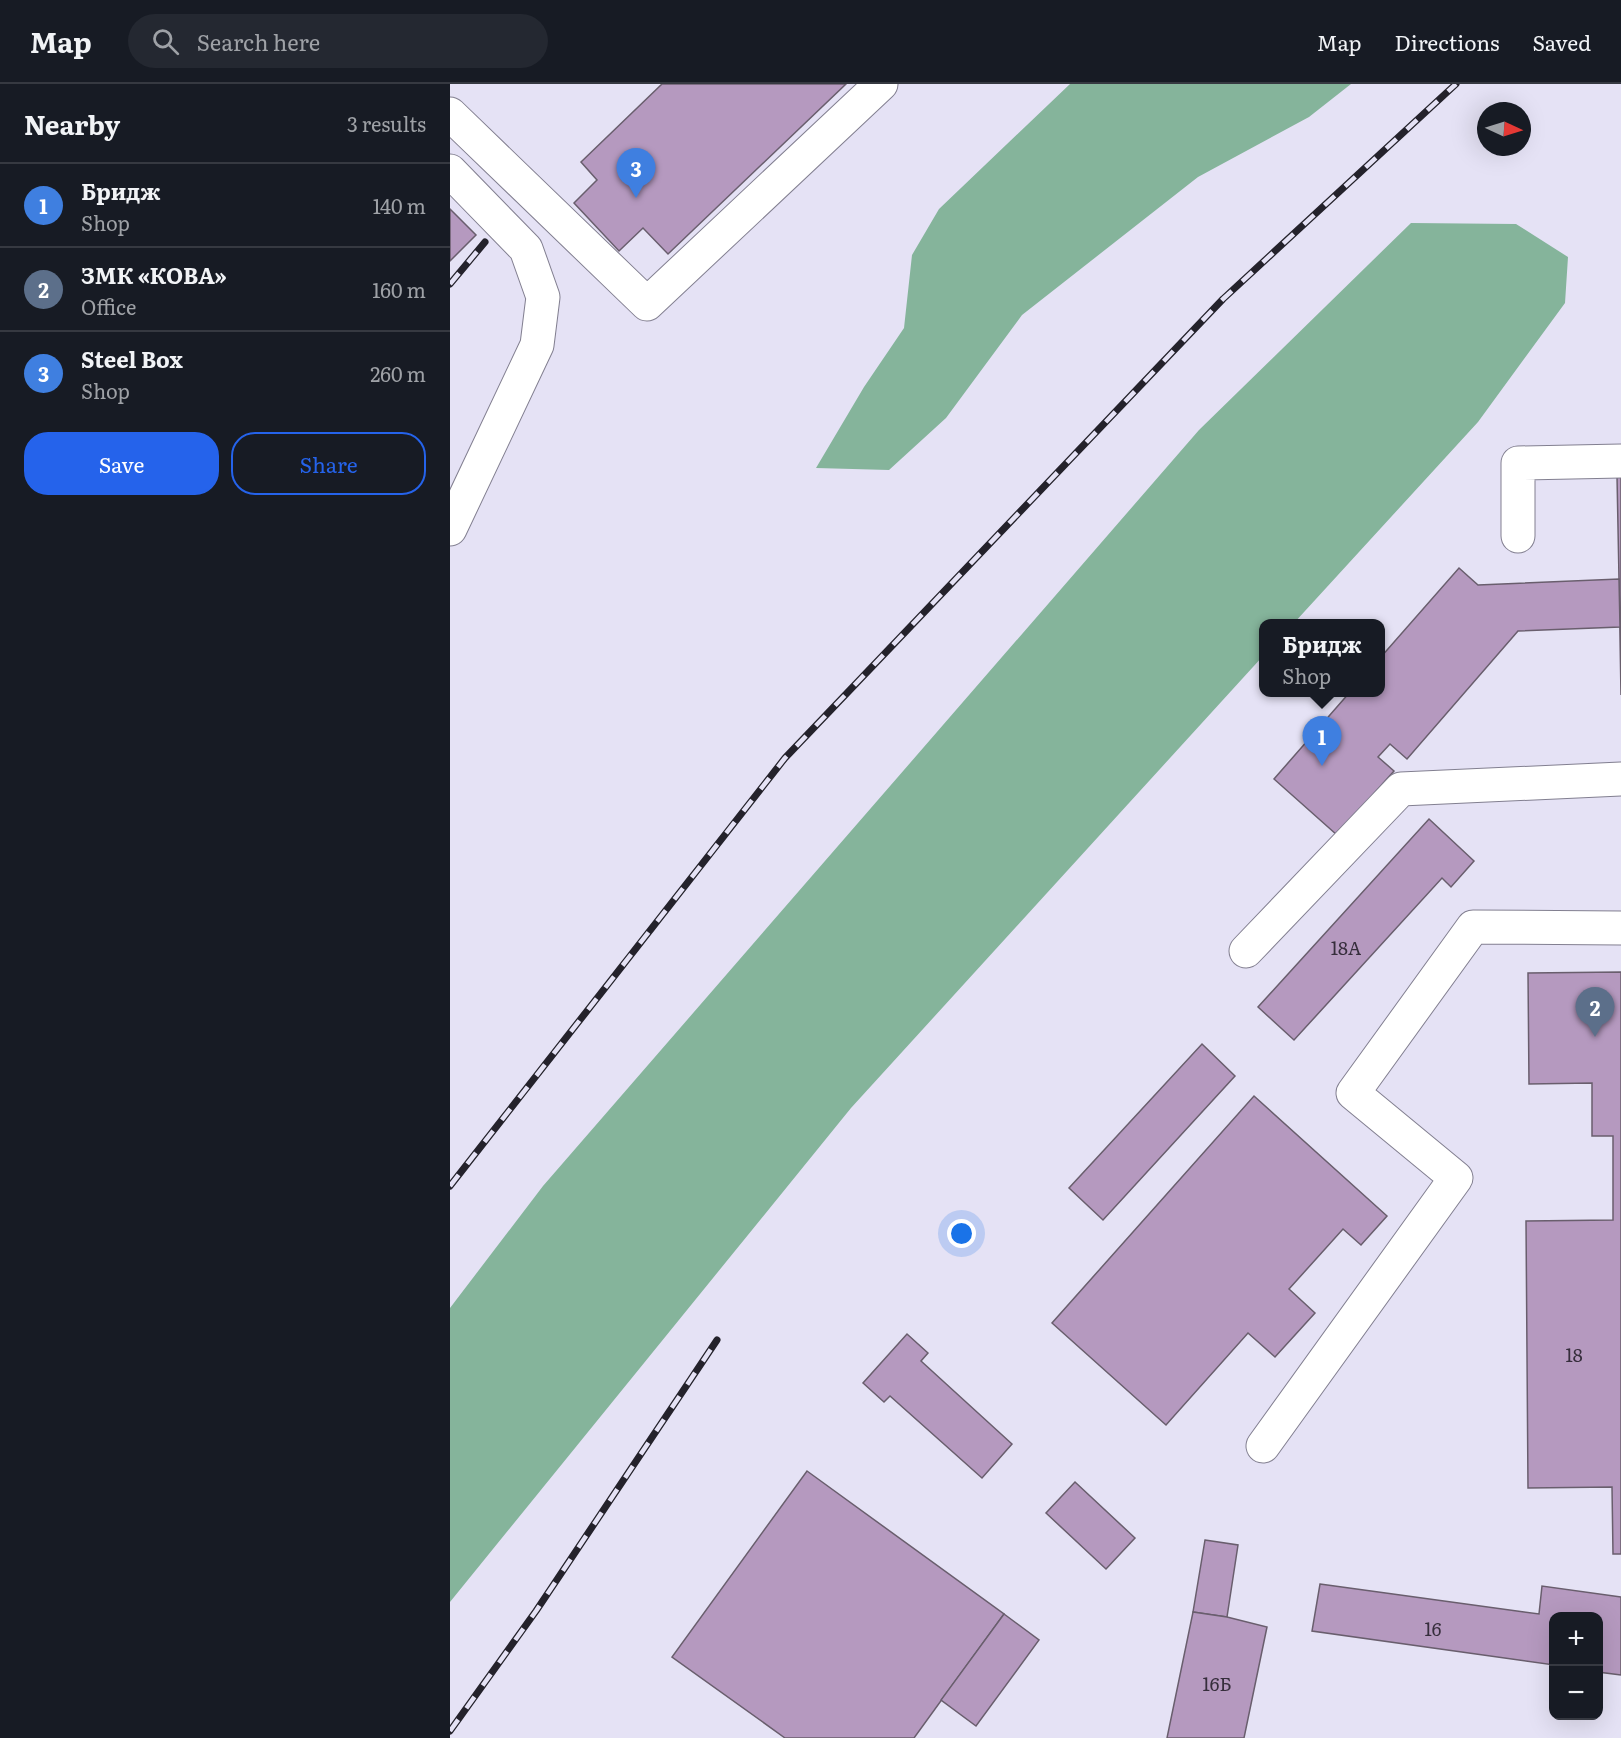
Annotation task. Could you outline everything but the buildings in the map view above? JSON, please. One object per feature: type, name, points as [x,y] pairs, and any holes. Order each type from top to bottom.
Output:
[{"type":"lane","points":[[450,114],[647,304],[881,84]]},
{"type":"lane","points":[[450,171],[526,249],[543,297],[537,345],[450,529]]},
{"type":"lane","points":[[1518,536],[1518,463],[1621,461]]},
{"type":"lane","points":[[1246,951],[1401,789],[1621,779]]},
{"type":"lane","points":[[1263,1446],[1455,1178],[1353,1093],[1473,927],[1621,928]]},
{"type":"green space","points":[[1070,84],[1351,84],[1309,117],[1198,177],[1022,315],[946,418],[889,470],[816,468],[864,387],[904,328],[912,255],[939,209]]},
{"type":"green space","points":[[1411,223],[1516,224],[1568,257],[1565,303],[1478,422],[1298,619],[1259,619],[1259,660],[851,1108],[450,1602],[450,1308],[543,1186],[1199,430]]},
{"type":"railway","points":[[450,1186],[785,758],[1223,299],[1456,84]]},
{"type":"railway","points":[[450,284],[485,242]]},
{"type":"railway","points":[[450,1731],[536,1611],[717,1340]]},
{"type":"place","name":"Steel Box","points":[[636,198]]},
{"type":"place","name":"Бридж","points":[[1322,766]]},
{"type":"place","name":"ЗМК «КОВА»","points":[[1595,1037]]}]
